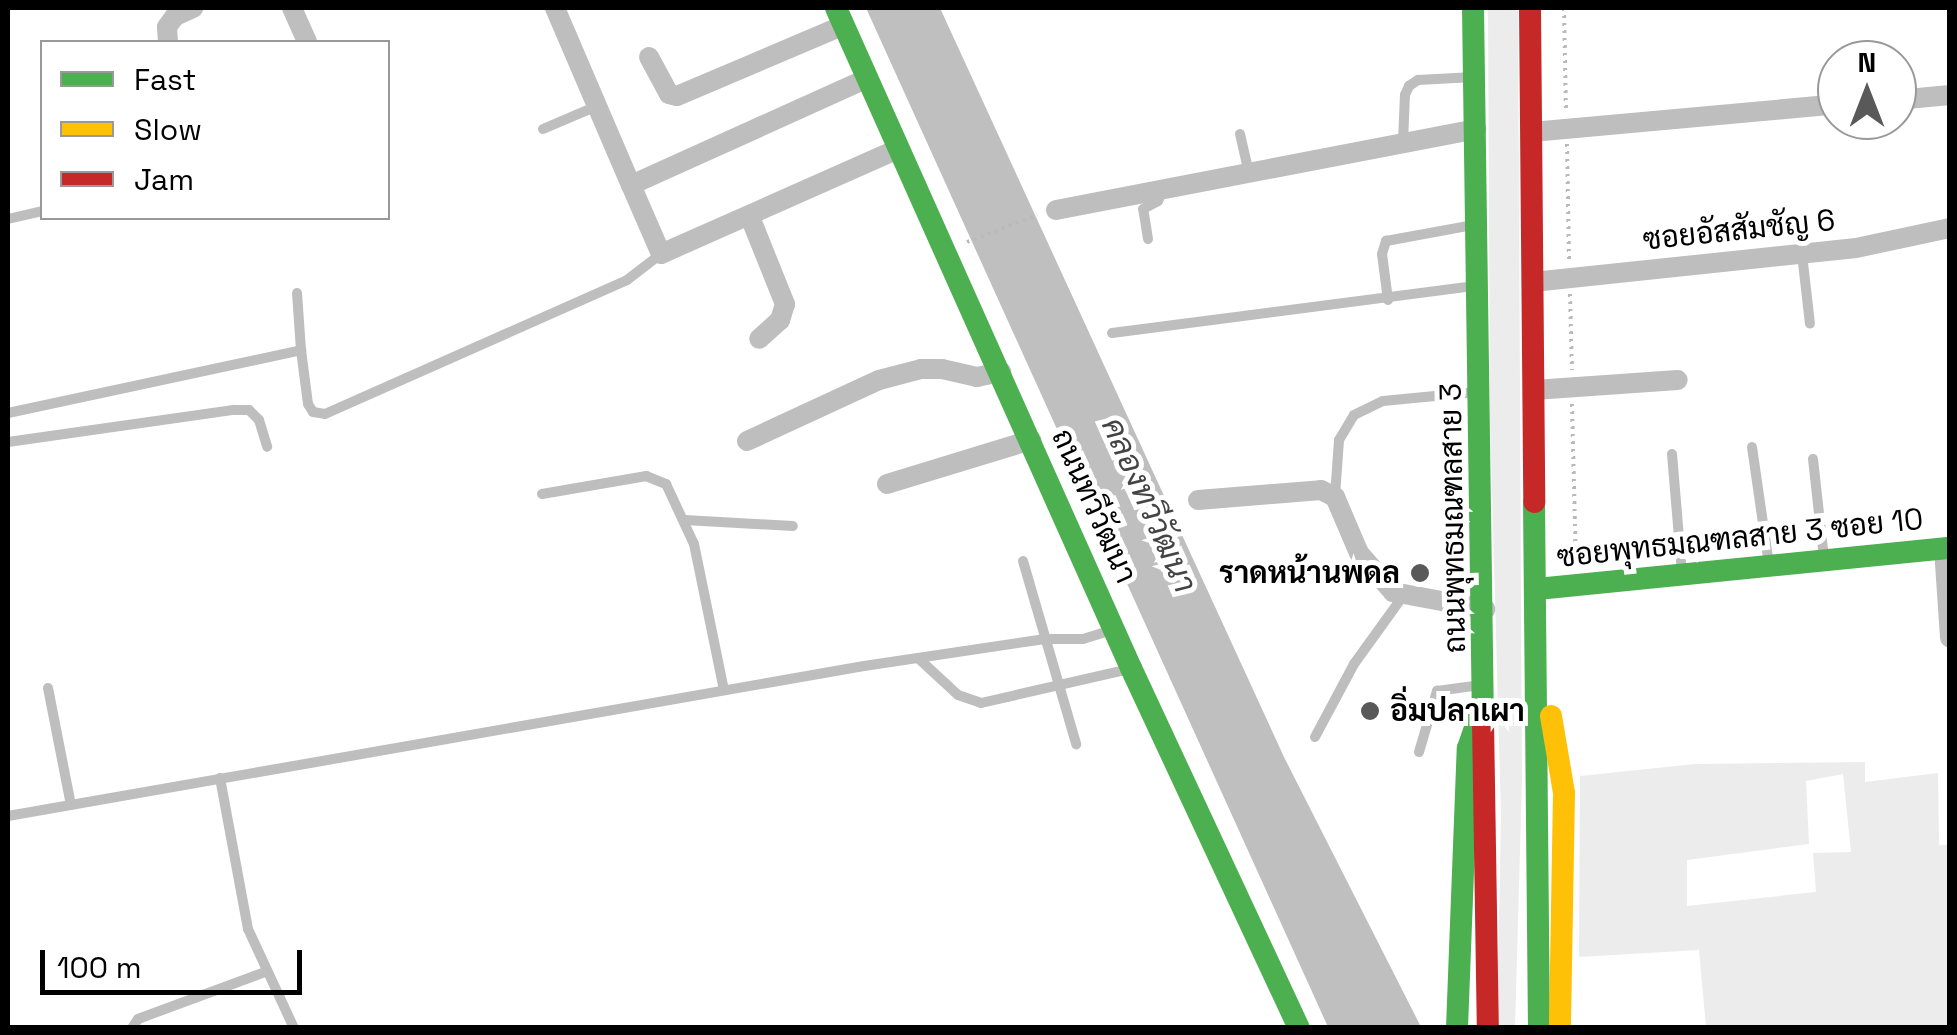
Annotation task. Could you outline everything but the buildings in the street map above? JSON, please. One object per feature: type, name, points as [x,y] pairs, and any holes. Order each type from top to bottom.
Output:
[{"type":"main road","name":"ถนนพุทธมณฑลสาย 3","points":[[1473,8],[1489,848],[1488,1028]]},
{"type":"main road","points":[[1530,8],[1538,1028]]},
{"type":"main road","name":"ถนนทวีวัฒนา","points":[[840,16],[1131,668],[1299,1028]]},
{"type":"main road","name":"ซอยพุทธมณฑลสาย 3 ซอย 10","points":[[1536,588],[1947,548]]},
{"type":"main road","points":[[1537,626],[1564,793],[1560,1028]]},
{"type":"main road","points":[[1456,1028],[1468,748],[1486,692]]},
{"type":"street","points":[[168,40],[167,27],[175,16],[193,8]]},
{"type":"street","points":[[292,8],[306,40]]},
{"type":"street","points":[[555,8],[662,254],[900,148]]},
{"type":"street","points":[[649,56],[669,94],[676,96],[840,16]]},
{"type":"street","points":[[632,186],[868,78]]},
{"type":"street","points":[[1917,98],[1950,95]]},
{"type":"street","points":[[1532,132],[1817,106]]},
{"type":"street","points":[[1051,210],[1476,130]]},
{"type":"street","points":[[750,217],[785,304],[780,320],[758,339]]},
{"type":"street","name":"ซอยอัสสัมชัญ 6","points":[[1533,282],[1856,248],[1950,228]]},
{"type":"street","points":[[748,442],[880,380],[942,368],[977,377],[1001,372]]},
{"type":"street","points":[[1534,390],[1678,380]]},
{"type":"street","points":[[887,484],[1032,440]]},
{"type":"street","points":[[1198,500],[1320,490],[1335,498],[1359,554],[1376,577],[1403,596],[1484,609]]},
{"type":"street","points":[[1947,548],[1950,638]]},
{"type":"lane","points":[[1404,142],[1404,95],[1409,86],[1418,80],[1475,76]]},
{"type":"lane","points":[[544,129],[597,106]]},
{"type":"lane","points":[[1240,134],[1249,172]]},
{"type":"lane","points":[[1148,238],[1143,209],[1158,202],[1163,188]]},
{"type":"lane","points":[[8,219],[40,211]]},
{"type":"lane","points":[[1388,300],[1382,254],[1386,241],[1477,224]]},
{"type":"lane","points":[[297,293],[308,404],[313,412],[325,414],[626,280],[662,254]]},
{"type":"lane","points":[[1802,254],[1810,324]]},
{"type":"lane","points":[[1112,333],[1478,286]]},
{"type":"lane","points":[[8,414],[301,350]]},
{"type":"lane","points":[[1335,498],[1339,440],[1354,415],[1383,401],[1480,392]]},
{"type":"lane","points":[[8,442],[249,410],[258,420],[267,447]]},
{"type":"lane","points":[[1752,447],[1769,566]]},
{"type":"lane","points":[[1672,454],[1682,574]]},
{"type":"lane","points":[[1812,458],[1824,560]]},
{"type":"lane","points":[[542,494],[646,476],[666,484],[685,520],[724,690]]},
{"type":"lane","points":[[685,520],[794,526]]},
{"type":"lane","points":[[1023,561],[1076,744]]},
{"type":"lane","points":[[1315,737],[1354,664],[1403,596]]},
{"type":"lane","points":[[8,816],[724,690],[1045,639],[1082,639],[1116,629]]},
{"type":"lane","points":[[918,658],[970,702],[1131,668]]},
{"type":"lane","points":[[48,688],[71,805]]},
{"type":"lane","points":[[1419,752],[1437,691],[1486,692]]},
{"type":"lane","points":[[220,778],[248,929],[294,1028]]},
{"type":"lane","points":[[132,1028],[138,1019],[265,972]]},
{"type":"path","points":[[965,242],[1051,210]]},
{"type":"shaded area","points":[[1488,8],[1518,8],[1522,781],[1515,1028],[1497,1027],[1501,814],[1490,420]]},
{"type":"shaded area","points":[[1865,762],[1865,782],[1938,773],[1939,845],[1950,845],[1949,1027],[1706,1027],[1699,950],[1579,957],[1580,776],[1695,764]],"holes":[[[1843,774],[1851,852],[1813,853],[1816,892],[1687,906],[1687,860],[1809,844],[1806,781]]]},
{"type":"water","name":"คลองทวีวัฒนา","points":[[866,8],[940,8],[1284,757],[1421,1027],[1328,1027]]},
{"type":"traffic: fast","points":[[836,8],[1131,668],[1299,1028]]},
{"type":"traffic: fast","points":[[1473,8],[1483,721]]},
{"type":"traffic: fast","points":[[1534,502],[1539,1028]]},
{"type":"traffic: fast","points":[[1537,589],[1950,548]]},
{"type":"traffic: fast","points":[[1457,1028],[1468,748],[1479,716]]},
{"type":"traffic: slow","points":[[1551,716],[1564,793],[1560,1028]]},
{"type":"traffic: jam","points":[[1530,8],[1534,502]]},
{"type":"traffic: jam","points":[[1483,721],[1488,1028]]},
{"type":"place","name":"ราดหน้านพดล","points":[[1420,573]]},
{"type":"place","name":"อิ่มปลาเผา","points":[[1370,711]]}]
